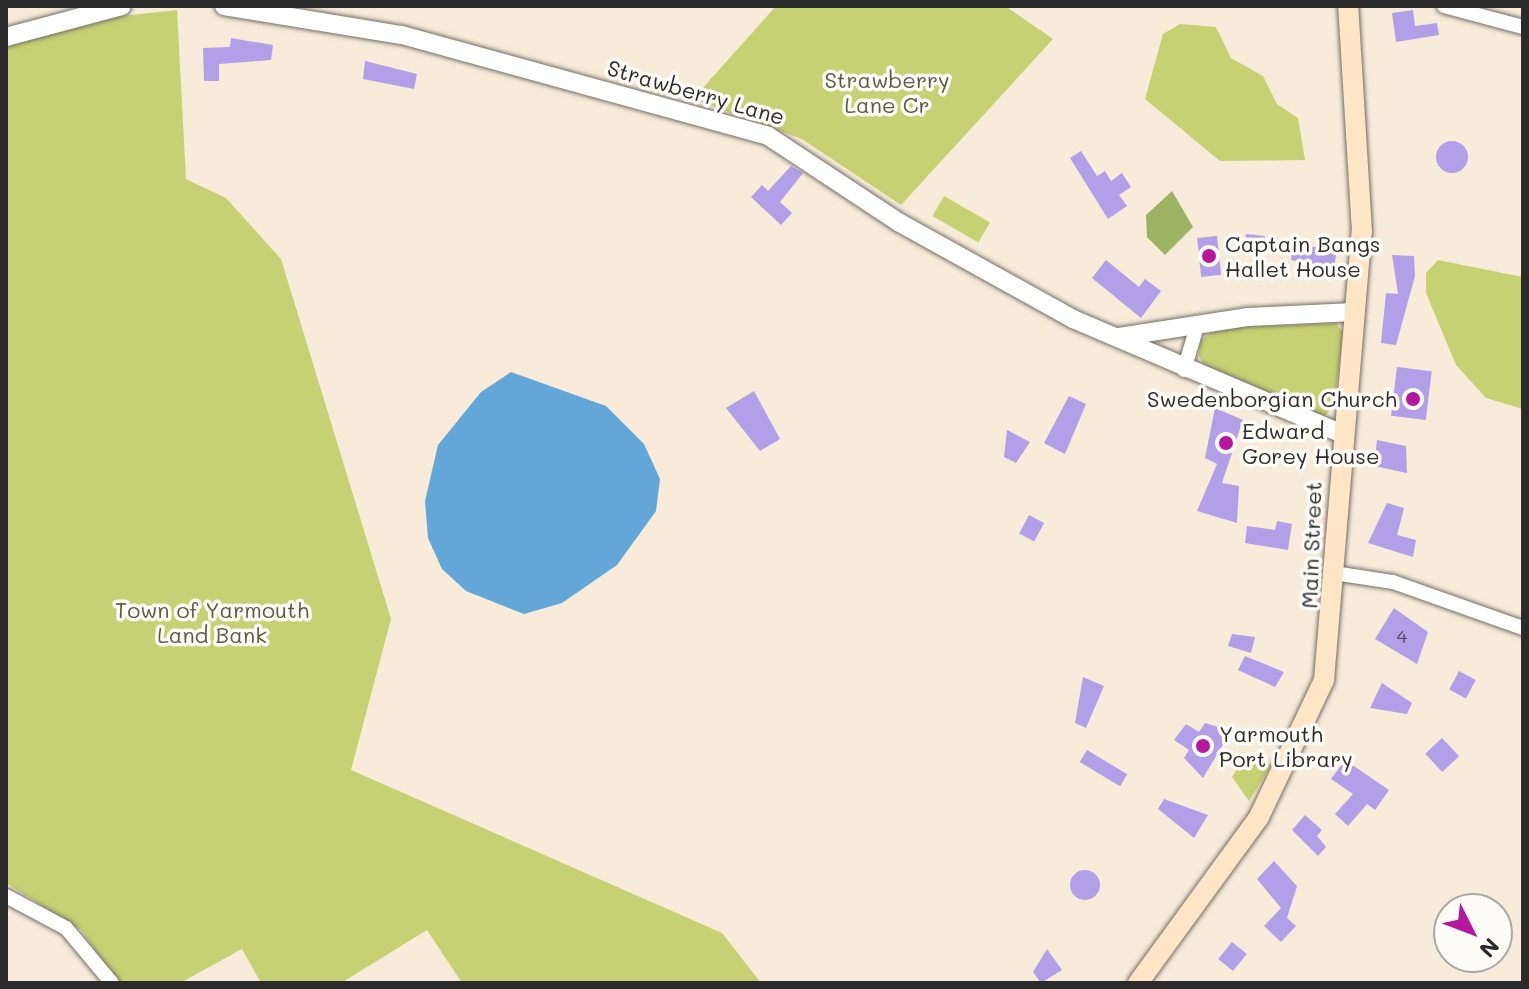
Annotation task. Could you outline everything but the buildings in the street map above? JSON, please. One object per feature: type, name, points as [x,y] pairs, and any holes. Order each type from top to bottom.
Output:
[{"type":"main road","name":"Main Street","points":[[1138,983],[1227,869],[1303,735],[1327,666],[1340,433],[1362,218],[1348,6]]},
{"type":"street","points":[[6,37],[122,6]]},
{"type":"street","name":"Strawberry Lane","points":[[224,6],[402,35],[780,141],[900,223],[1110,336],[1184,370],[1340,433]]},
{"type":"street","points":[[1444,6],[1523,27]]},
{"type":"street","points":[[1110,336],[1354,312]]},
{"type":"street","points":[[1184,370],[1197,326]]},
{"type":"street","points":[[1334,573],[1379,578],[1523,628]]},
{"type":"street","points":[[6,896],[66,928],[112,983]]},
{"type":"green space","name":"Strawberry Lane Cr","points":[[776,6],[1005,6],[1053,39],[901,205],[802,139],[693,99]]},
{"type":"green space","name":"Town of Yarmouth Land Bank","points":[[177,10],[186,179],[226,198],[281,259],[391,619],[351,770],[722,933],[761,983],[462,983],[427,930],[341,983],[261,983],[242,949],[180,983],[118,983],[81,930],[6,883],[6,45],[95,19]]},
{"type":"green space","points":[[1180,24],[1216,27],[1231,58],[1263,76],[1277,104],[1298,118],[1305,160],[1220,161],[1145,99],[1163,34]]},
{"type":"green space","points":[[1172,191],[1193,227],[1165,255],[1147,237],[1146,215]]},
{"type":"green space","points":[[944,196],[990,222],[978,242],[932,216]]},
{"type":"green space","points":[[1438,260],[1523,277],[1523,409],[1486,398],[1456,365],[1426,293],[1426,273]]},
{"type":"green space","points":[[1336,323],[1343,333],[1334,406],[1323,418],[1207,372],[1199,356],[1200,341],[1216,328]]},
{"type":"green space","points":[[1245,756],[1272,764],[1249,801],[1232,777]]},
{"type":"water","points":[[511,372],[606,406],[644,444],[660,479],[656,511],[617,565],[562,603],[524,614],[466,591],[442,569],[428,538],[425,501],[438,445],[481,392]]},
{"type":"place","name":"Captain Bangs Hallet House","points":[[1209,256]]},
{"type":"place","name":"Swedenborgian Church","points":[[1413,399]]},
{"type":"place","name":"Edward Gorey House","points":[[1226,443]]},
{"type":"place","name":"Yarmouth Port Library","points":[[1203,746]]}]
